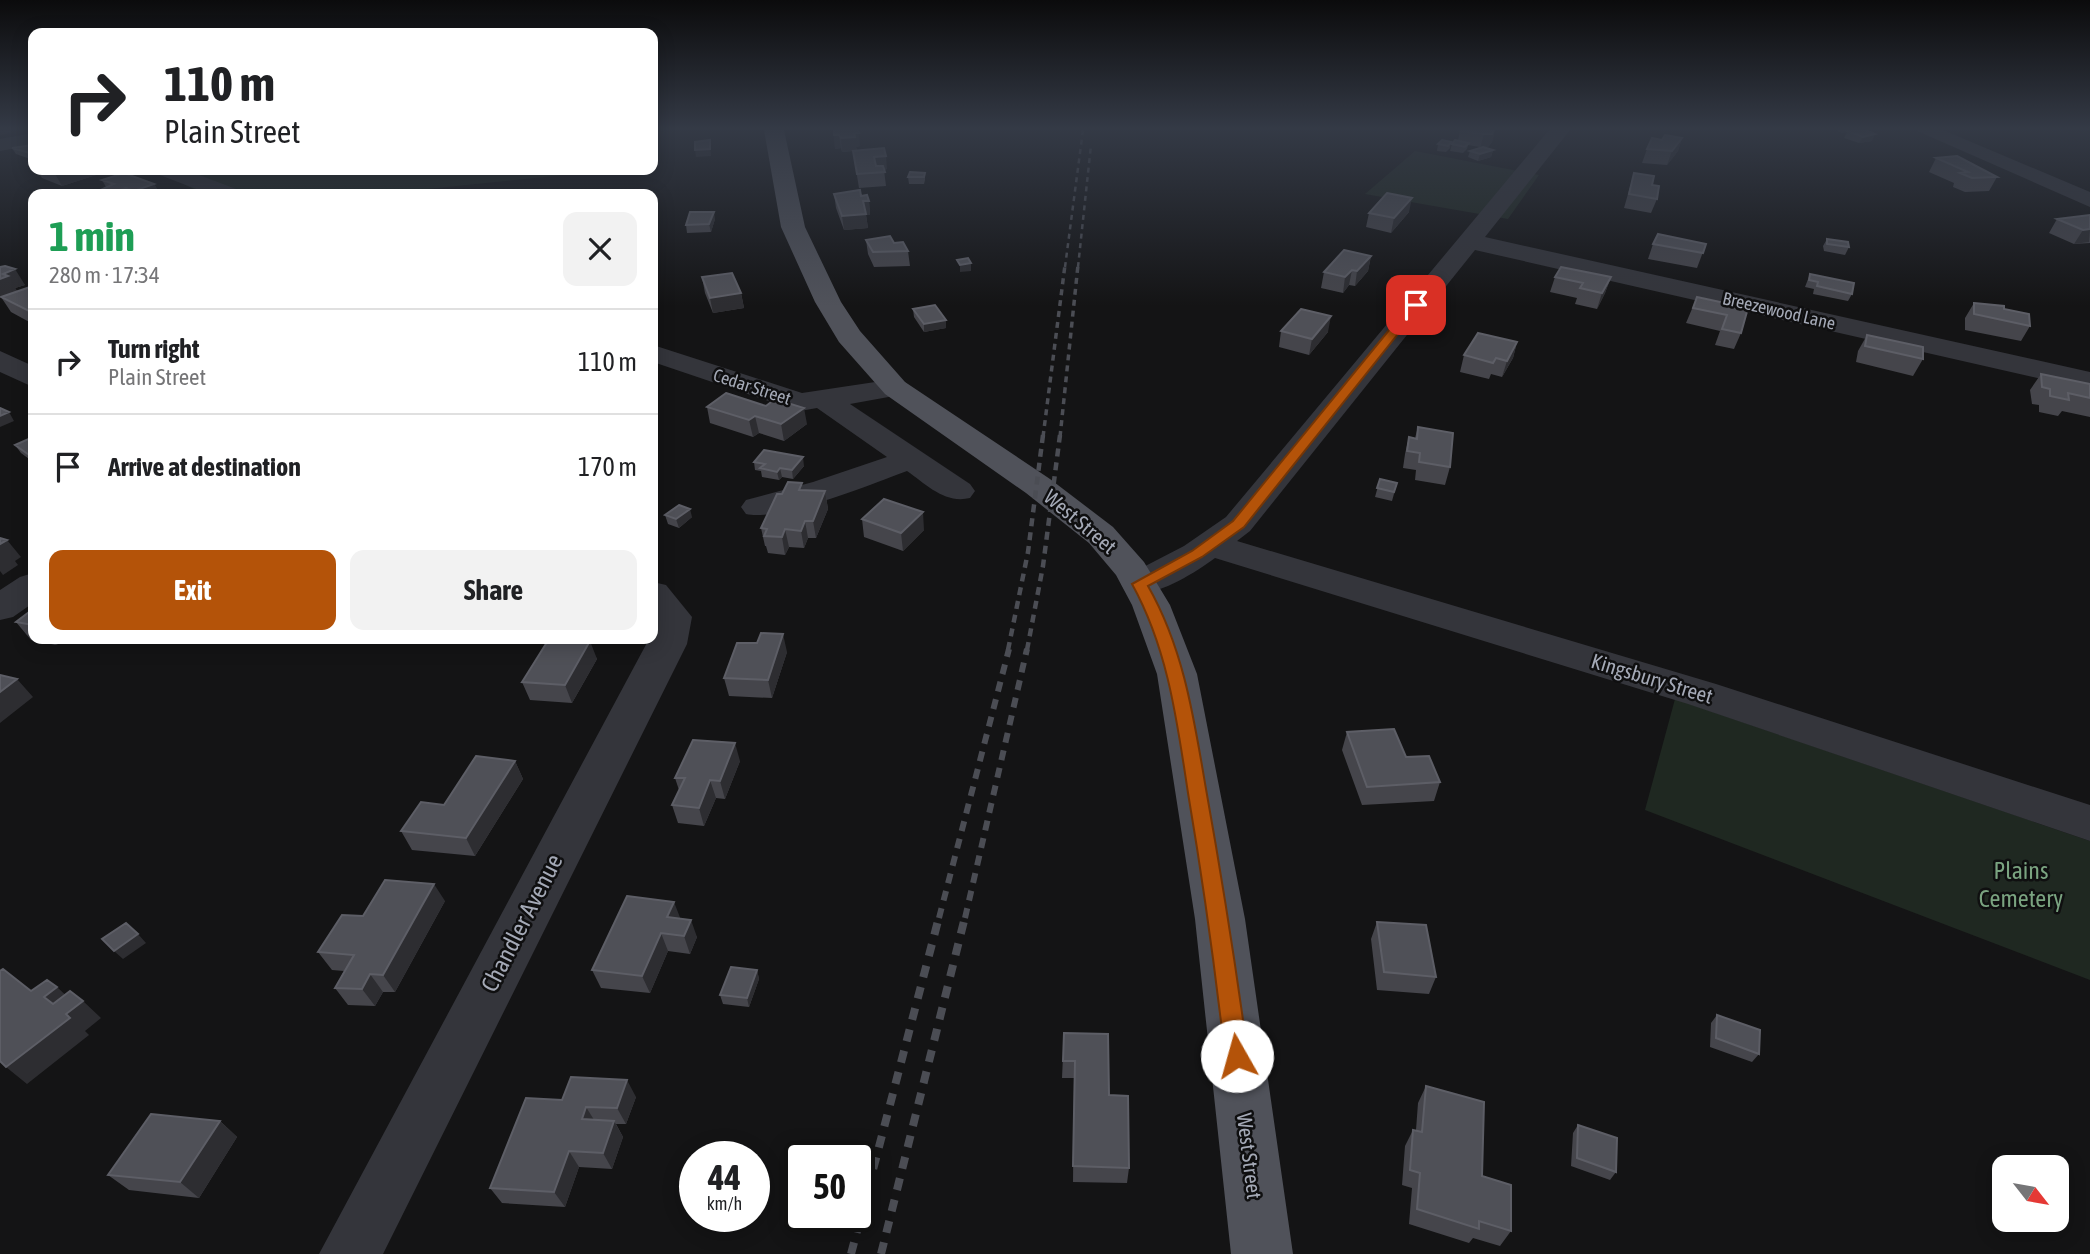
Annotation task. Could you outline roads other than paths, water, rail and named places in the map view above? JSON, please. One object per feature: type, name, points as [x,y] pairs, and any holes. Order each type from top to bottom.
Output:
[{"type":"main road","name":"West Street","points":[[785,189],[793,227],[828,302],[849,336],[895,388],[1038,486],[1101,535],[1129,570],[1151,605],[1177,674],[1220,919],[1262,1254]]},
{"type":"street","points":[[1129,570],[1211,545],[1238,524],[1512,189]]},
{"type":"street","points":[[2063,189],[2090,200]]},
{"type":"street","name":"Breezewood Lane","points":[[1469,242],[2090,381]]},
{"type":"street","name":"Cedar Street","points":[[658,355],[800,402],[895,388]]},
{"type":"street","points":[[0,360],[28,375]]},
{"type":"street","points":[[825,400],[958,491]]},
{"type":"street","points":[[758,507],[911,459]]},
{"type":"street","name":"Kingsbury Street","points":[[1211,545],[1702,694],[2090,823]]},
{"type":"street","points":[[0,608],[28,588]]},
{"type":"street","name":"Chandler Avenue","points":[[350,1254],[667,644],[673,617],[658,600]]},
{"type":"railway","points":[[1065,267],[1075,189]]},
{"type":"railway","points":[[1078,267],[1086,189]]},
{"type":"railway","points":[[1043,437],[1065,265]]},
{"type":"railway","points":[[1060,437],[1078,265]]},
{"type":"railway","points":[[1008,650],[1028,552],[1043,435]]},
{"type":"railway","points":[[1027,650],[1043,566],[1060,435]]},
{"type":"railway","points":[[939,918],[1009,649]]},
{"type":"railway","points":[[965,918],[1027,649]]},
{"type":"railway","points":[[851,1254],[939,917]]},
{"type":"railway","points":[[881,1254],[965,917]]},
{"type":"park label","name":"Plains Cemetery","points":[[2021,885]]}]
